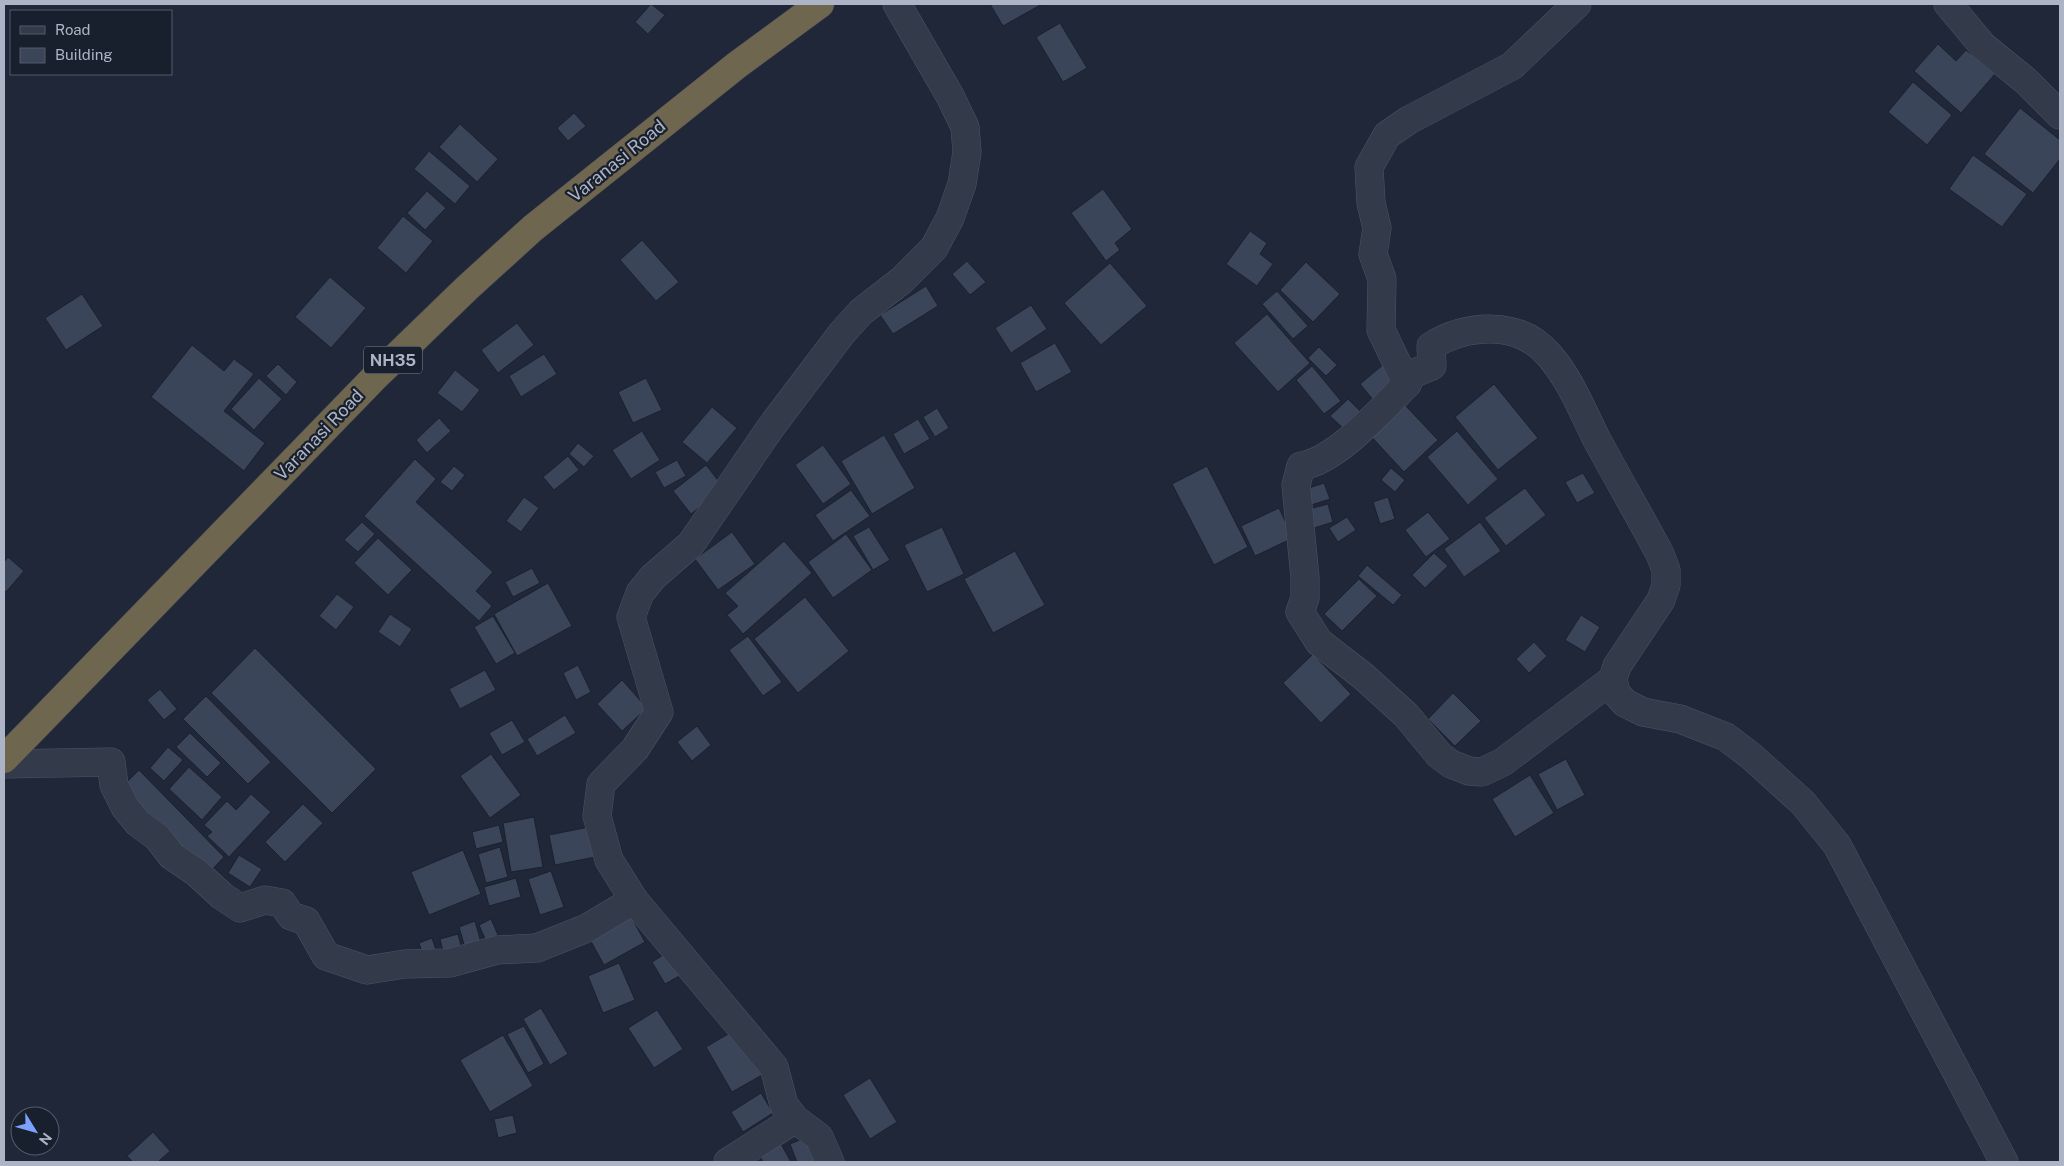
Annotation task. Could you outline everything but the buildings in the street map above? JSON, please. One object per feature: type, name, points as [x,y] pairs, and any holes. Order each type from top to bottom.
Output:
[{"type":"highway","name":"Varanasi Road","points":[[4,759],[375,377],[467,288],[533,228],[738,65],[820,4]]},
{"type":"street","points":[[830,1162],[819,1137],[795,1119],[784,1105],[774,1067],[634,900],[609,860],[597,816],[601,784],[635,749],[659,712],[631,617],[640,593],[653,576],[691,544],[771,426],[842,333],[861,312],[902,280],[934,248],[950,218],[962,184],[967,152],[965,127],[950,96],[897,4]]},
{"type":"street","points":[[1407,384],[1381,330],[1382,279],[1373,254],[1377,228],[1371,203],[1369,167],[1387,135],[1409,120],[1512,66],[1578,4]]},
{"type":"street","points":[[1948,4],[1983,46],[2026,81],[2060,115]]},
{"type":"street","points":[[1613,679],[1502,762],[1482,772],[1469,771],[1450,764],[1439,755],[1406,715],[1362,676],[1319,642],[1300,612],[1305,598],[1305,578],[1296,485],[1301,466],[1314,464],[1368,423],[1407,384],[1412,374],[1432,366],[1432,346],[1448,336],[1468,330],[1492,329],[1511,332],[1532,341],[1548,354],[1562,373],[1660,554],[1666,570],[1666,585],[1662,600],[1617,666],[1613,679],[1616,693],[1625,703],[1643,712],[1680,719],[1726,737],[1751,756],[1822,824],[1837,845],[2004,1162]]},
{"type":"street","points":[[4,764],[112,762],[114,785],[125,806],[138,823],[158,838],[172,856],[197,873],[222,896],[240,908],[265,900],[282,903],[291,916],[306,921],[326,956],[367,970],[405,964],[450,963],[497,950],[537,948],[587,928],[634,900]]},
{"type":"street","points":[[728,1162],[795,1119]]}]
